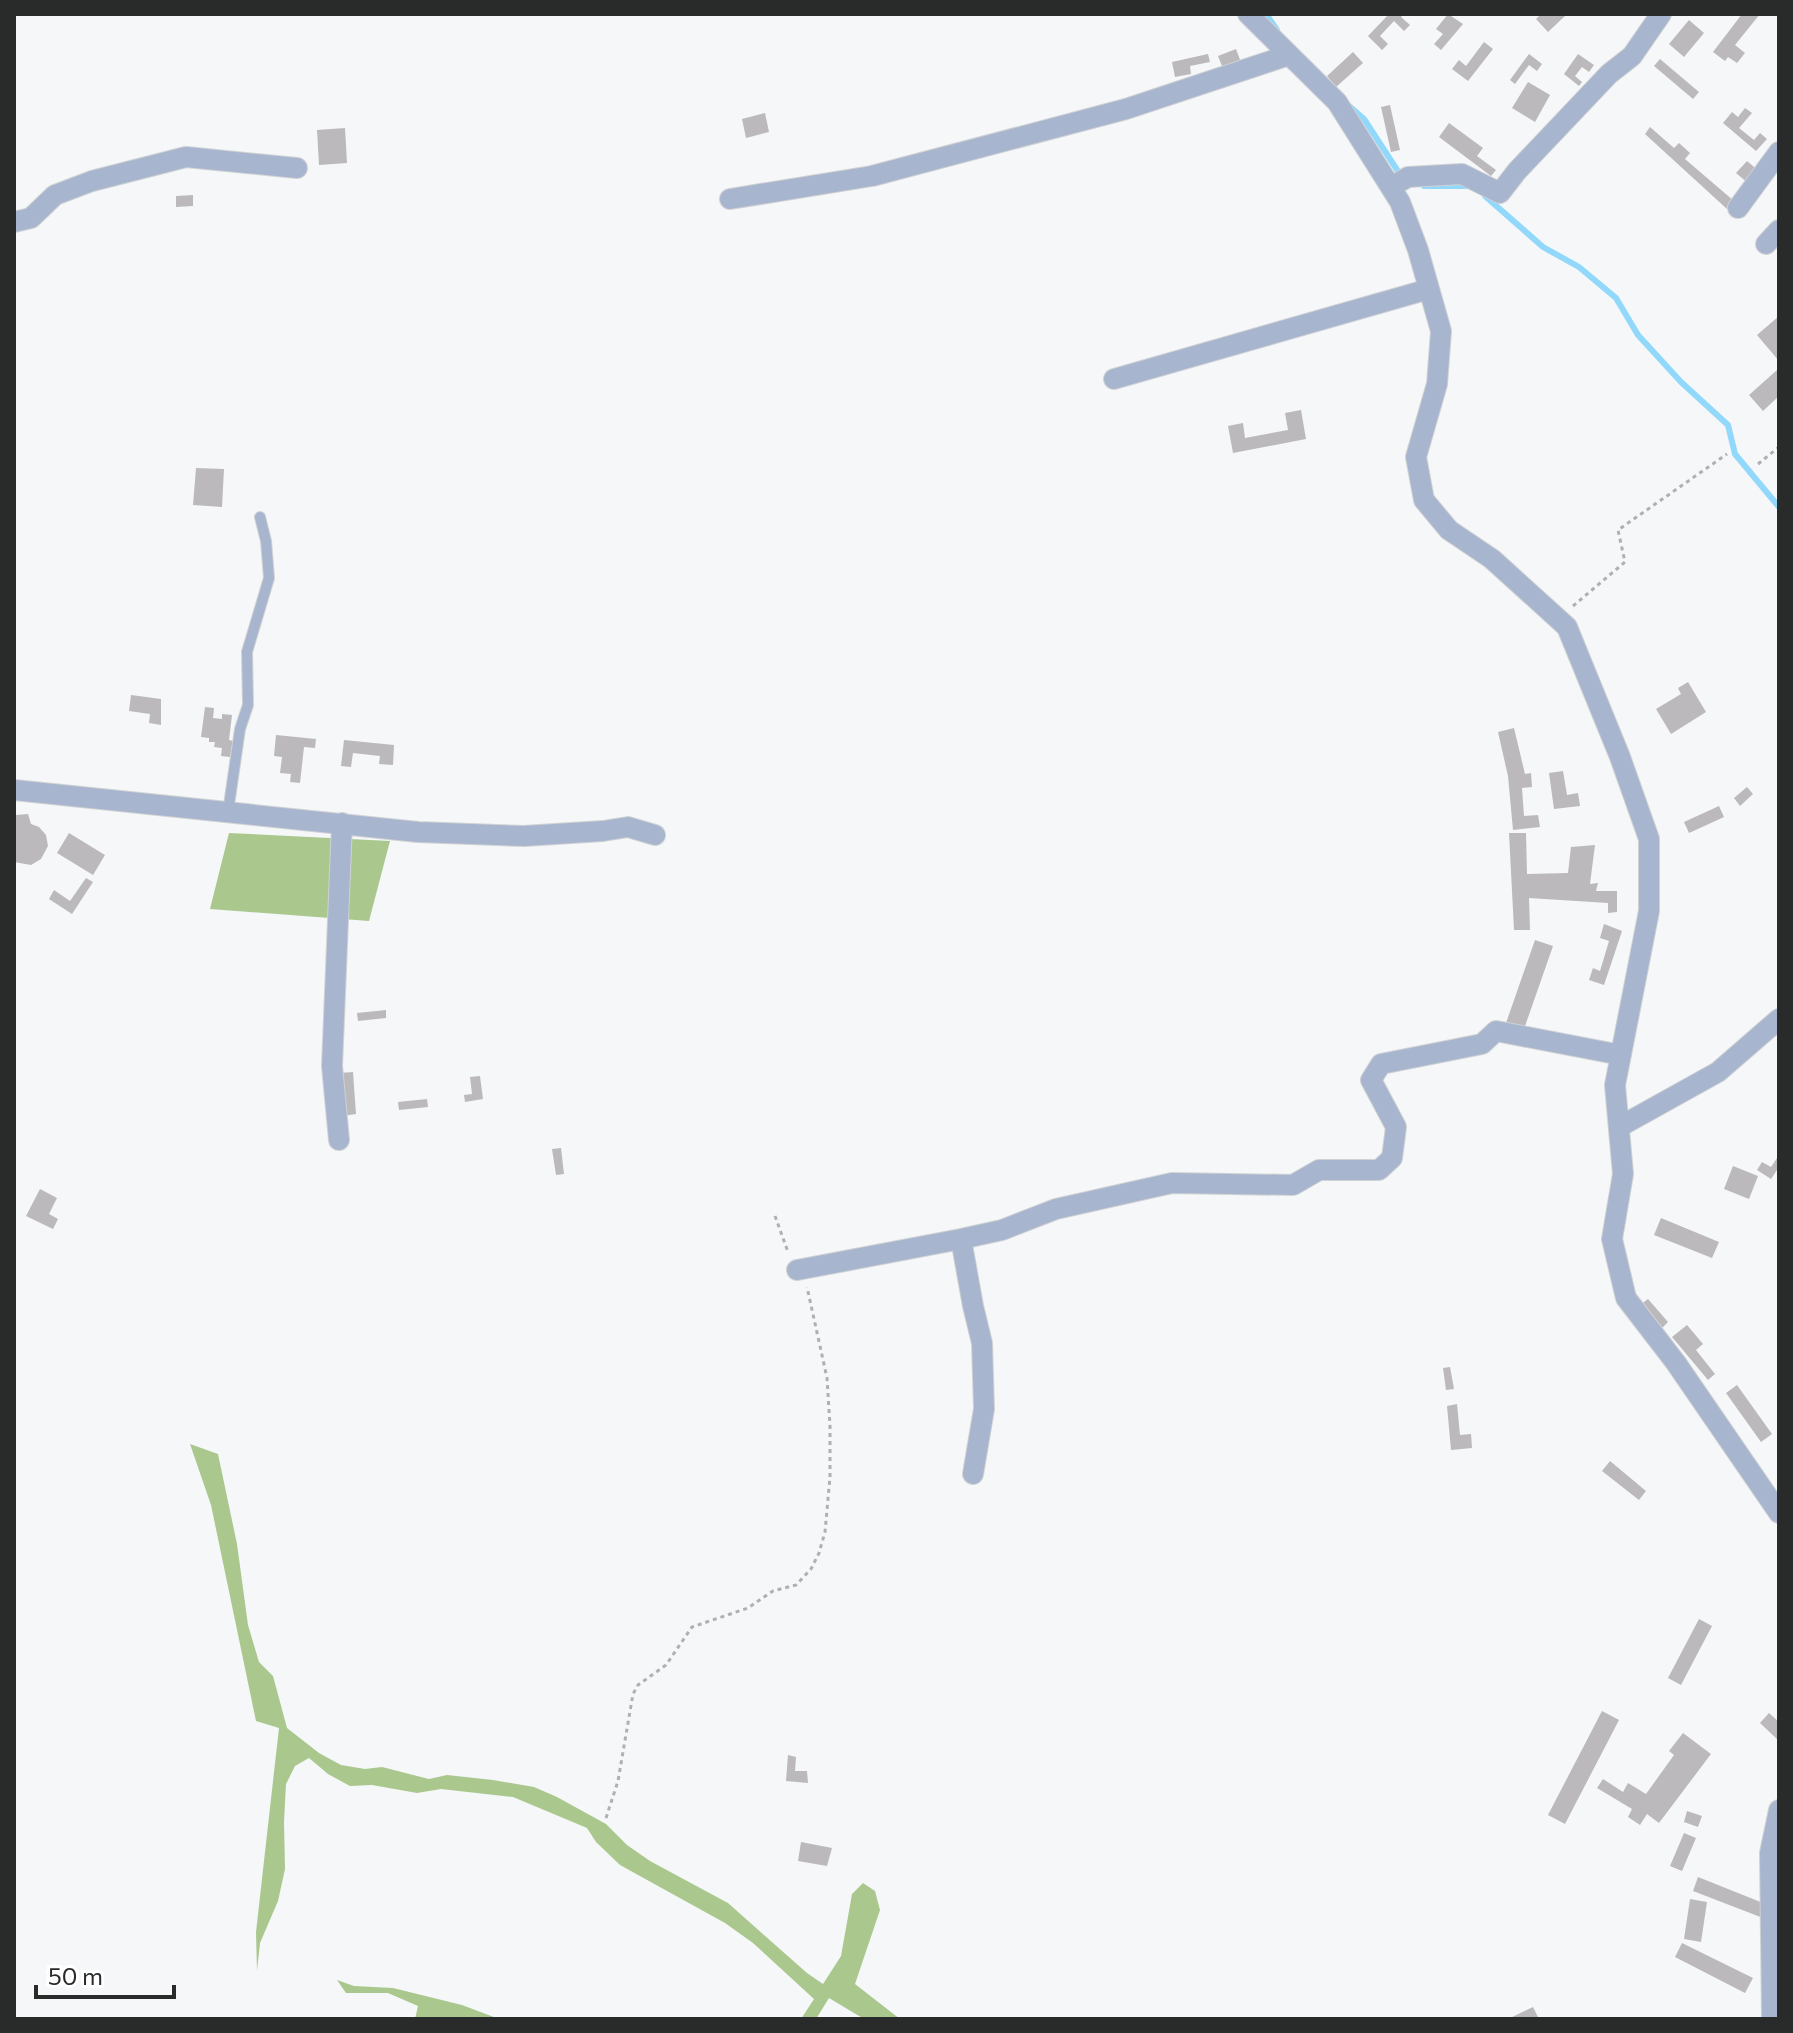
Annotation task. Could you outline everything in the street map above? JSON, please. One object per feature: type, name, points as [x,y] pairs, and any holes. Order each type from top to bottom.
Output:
[{"type":"street","points":[[1248,14],[1337,102],[1400,202],[1441,331],[1437,384],[1416,457],[1424,500],[1449,530],[1492,559],[1567,627],[1620,757],[1649,839],[1649,911],[1615,1085],[1623,1174],[1612,1239],[1626,1298],[1676,1363],[1779,1513]]},
{"type":"street","points":[[1391,187],[1408,177],[1462,174],[1500,193],[1609,74],[1632,56],[1661,14]]},
{"type":"street","points":[[730,199],[872,176],[1126,109],[1289,55]]},
{"type":"street","points":[[1738,208],[1779,152]]},
{"type":"street","points":[[14,222],[31,218],[55,195],[92,181],[186,157],[297,168]]},
{"type":"street","points":[[1114,379],[1429,289]]},
{"type":"street","points":[[14,790],[418,832],[524,836],[628,827],[655,835]]},
{"type":"street","points":[[339,1140],[332,1066],[342,823]]},
{"type":"street","points":[[1619,1127],[1718,1072],[1779,1019]]},
{"type":"street","points":[[797,1270],[1002,1230],[1056,1209],[1172,1183],[1293,1185],[1319,1170],[1379,1170],[1392,1158],[1396,1127],[1371,1080],[1381,1064],[1482,1044],[1496,1031],[1621,1055]]},
{"type":"street","points":[[961,1239],[982,1343],[984,1409],[973,1474]]},
{"type":"street","points":[[1772,2019],[1770,1853],[1779,1810]]},
{"type":"lane","points":[[228,812],[240,729],[248,705],[247,652],[269,578],[266,541],[260,517]]},
{"type":"path","points":[[1758,464],[1779,447]]},
{"type":"path","points":[[1558,618],[1625,562],[1618,530],[1727,454]]},
{"type":"path","points":[[606,1818],[618,1781],[633,1694],[638,1685],[666,1665],[692,1627],[748,1608],[773,1591],[796,1585],[811,1569],[825,1532],[830,1477],[827,1378],[806,1286],[775,1216]]},
{"type":"green space","points":[[229,833],[390,841],[369,921],[210,909]]},
{"type":"green space","points":[[190,1444],[218,1454],[237,1544],[248,1625],[259,1662],[273,1676],[287,1728],[319,1753],[341,1765],[365,1769],[382,1767],[429,1779],[447,1775],[493,1780],[534,1787],[557,1797],[606,1824],[627,1845],[650,1861],[728,1903],[823,1984],[841,1956],[852,1894],[863,1883],[875,1891],[880,1910],[855,1984],[900,2019],[864,2019],[829,1998],[816,2019],[801,2019],[814,1999],[753,1943],[725,1923],[620,1865],[596,1842],[587,1828],[513,1797],[441,1789],[417,1793],[372,1785],[350,1786],[328,1774],[309,1758],[295,1766],[286,1784],[285,1869],[278,1901],[260,1943],[257,1971],[256,1932],[279,1728],[256,1721],[211,1505]]},
{"type":"green space","points":[[337,1980],[354,1986],[393,1988],[462,2005],[499,2019],[415,2019],[418,2006],[388,1993],[346,1993]]},
{"type":"building","points":[[1389,14],[1404,14],[1401,17],[1410,25],[1404,31],[1394,21],[1380,36],[1388,44],[1382,50],[1368,36]]},
{"type":"building","points":[[1448,14],[1463,24],[1441,50],[1434,44],[1443,34],[1436,29]]},
{"type":"building","points":[[1541,14],[1565,16],[1548,32],[1536,19]]},
{"type":"building","points":[[1742,14],[1760,14],[1735,45],[1745,53],[1737,63],[1728,57],[1725,61],[1713,52]]},
{"type":"building","points":[[1689,20],[1704,33],[1684,57],[1669,44]]},
{"type":"building","points":[[1484,42],[1493,49],[1468,81],[1452,69],[1459,60],[1466,66]]},
{"type":"building","points":[[1236,49],[1242,65],[1224,71],[1218,56]]},
{"type":"building","points":[[1353,52],[1363,63],[1336,87],[1327,76]]},
{"type":"building","points":[[1208,54],[1210,62],[1190,66],[1191,74],[1175,77],[1172,62]]},
{"type":"building","points":[[1529,54],[1542,64],[1537,71],[1529,65],[1515,84],[1510,80]]},
{"type":"building","points":[[1578,54],[1594,65],[1589,72],[1582,67],[1575,76],[1582,82],[1579,86],[1564,74]]},
{"type":"building","points":[[1660,59],[1699,92],[1693,99],[1654,66]]},
{"type":"building","points":[[1528,82],[1550,95],[1535,122],[1512,108]]},
{"type":"building","points":[[1390,105],[1400,150],[1391,152],[1381,107]]},
{"type":"building","points":[[1745,108],[1752,113],[1739,128],[1754,140],[1760,133],[1767,139],[1756,151],[1723,123],[1732,112],[1738,117]]},
{"type":"building","points":[[765,113],[769,132],[746,138],[742,119]]},
{"type":"building","points":[[1449,123],[1483,148],[1477,156],[1496,170],[1491,176],[1439,137]]},
{"type":"building","points":[[1650,127],[1674,148],[1679,143],[1690,153],[1685,159],[1734,201],[1727,209],[1645,134]]},
{"type":"building","points":[[345,128],[347,163],[319,165],[317,130]]},
{"type":"building","points":[[1747,161],[1760,172],[1749,184],[1736,173]]},
{"type":"building","points":[[193,195],[193,206],[176,207],[176,196]]},
{"type":"building","points":[[1779,316],[1779,361],[1757,335]]},
{"type":"building","points":[[1777,370],[1779,396],[1763,411],[1749,395]]},
{"type":"building","points":[[1301,410],[1306,439],[1233,453],[1228,426],[1243,423],[1245,438],[1288,430],[1285,413]]},
{"type":"building","points":[[196,468],[224,469],[222,507],[193,505]]},
{"type":"building","points":[[1688,682],[1706,712],[1671,734],[1656,709],[1681,694],[1678,688]]},
{"type":"building","points":[[131,695],[161,699],[161,725],[149,723],[150,714],[129,711]]},
{"type":"building","points":[[205,707],[214,708],[213,718],[222,719],[222,714],[232,715],[230,757],[221,756],[222,748],[214,747],[215,742],[209,742],[209,738],[201,737]]},
{"type":"building","points":[[1514,728],[1525,774],[1531,773],[1532,787],[1522,788],[1524,816],[1538,815],[1540,827],[1513,830],[1508,776],[1498,732]]},
{"type":"building","points":[[276,735],[316,739],[315,748],[304,747],[300,783],[290,782],[291,774],[280,773],[282,757],[274,756]]},
{"type":"building","points":[[344,740],[394,745],[393,765],[379,764],[380,756],[353,753],[351,767],[341,766]]},
{"type":"building","points":[[1563,771],[1567,795],[1578,793],[1580,806],[1554,809],[1549,773]]},
{"type":"building","points":[[1747,787],[1753,794],[1740,806],[1734,798]]},
{"type":"building","points":[[1719,806],[1724,817],[1689,833],[1684,822]]},
{"type":"building","points":[[28,814],[31,824],[46,835],[48,846],[41,859],[31,865],[14,862],[16,815]]},
{"type":"building","points":[[69,833],[105,855],[93,875],[57,853]]},
{"type":"building","points":[[1509,833],[1526,833],[1527,874],[1568,873],[1571,847],[1595,845],[1590,884],[1598,883],[1596,891],[1617,891],[1617,912],[1608,913],[1608,903],[1529,898],[1530,930],[1514,930]]},
{"type":"building","points":[[86,878],[93,882],[72,914],[49,899],[54,890],[70,901]]},
{"type":"building","points":[[1604,924],[1622,931],[1604,985],[1589,980],[1593,968],[1600,971],[1609,941],[1600,938]]},
{"type":"building","points":[[1535,940],[1553,946],[1524,1029],[1506,1023]]},
{"type":"building","points":[[386,1010],[386,1018],[358,1021],[357,1013]]},
{"type":"building","points":[[353,1072],[356,1114],[342,1116],[339,1073]]},
{"type":"building","points":[[480,1076],[483,1099],[465,1102],[464,1095],[472,1094],[470,1077]]},
{"type":"building","points":[[427,1099],[428,1107],[399,1110],[398,1102]]},
{"type":"building","points":[[561,1148],[564,1174],[556,1175],[552,1149]]},
{"type":"building","points":[[1779,1155],[1779,1167],[1771,1179],[1757,1170],[1762,1162],[1771,1167]]},
{"type":"building","points":[[1733,1166],[1758,1176],[1749,1199],[1724,1189]]},
{"type":"building","points":[[40,1189],[57,1198],[49,1214],[58,1219],[53,1229],[26,1216]]},
{"type":"building","points":[[1661,1218],[1719,1242],[1712,1258],[1654,1235]]},
{"type":"building","points":[[1648,1299],[1668,1322],[1661,1329],[1640,1305]]},
{"type":"building","points":[[1687,1325],[1703,1344],[1696,1350],[1715,1374],[1708,1380],[1672,1337]]},
{"type":"building","points":[[1450,1367],[1454,1389],[1446,1390],[1443,1368]]},
{"type":"building","points":[[1737,1385],[1772,1434],[1761,1442],[1726,1393]]},
{"type":"building","points":[[1457,1404],[1460,1435],[1471,1434],[1472,1448],[1451,1450],[1447,1406]]},
{"type":"building","points":[[1610,1461],[1646,1491],[1639,1500],[1602,1471]]},
{"type":"building","points":[[1699,1619],[1712,1626],[1681,1685],[1668,1678]]},
{"type":"building","points":[[1602,1711],[1619,1720],[1565,1824],[1548,1815]]},
{"type":"building","points":[[1769,1713],[1779,1722],[1779,1741],[1760,1723]]},
{"type":"building","points":[[1683,1733],[1711,1754],[1659,1823],[1647,1814],[1640,1825],[1628,1817],[1632,1809],[1597,1788],[1603,1779],[1623,1792],[1628,1783],[1646,1794],[1674,1755],[1669,1751]]},
{"type":"building","points":[[788,1755],[796,1757],[795,1771],[807,1771],[808,1783],[786,1781]]},
{"type":"building","points":[[1687,1811],[1702,1816],[1698,1827],[1684,1822]]},
{"type":"building","points":[[1684,1833],[1696,1838],[1682,1871],[1670,1866]]},
{"type":"building","points":[[801,1842],[832,1848],[827,1866],[798,1861]]},
{"type":"building","points":[[1698,1877],[1768,1905],[1763,1918],[1693,1891]]},
{"type":"building","points":[[1690,1899],[1707,1902],[1701,1942],[1684,1939]]},
{"type":"building","points":[[1682,1943],[1753,1978],[1745,1993],[1675,1957]]},
{"type":"building","points":[[1533,2007],[1539,2019],[1508,2019]]},
{"type":"waterway","points":[[1266,14],[1277,30]]},
{"type":"waterway","points":[[1348,105],[1364,119],[1401,176]]},
{"type":"waterway","points":[[1424,186],[1468,186]]},
{"type":"waterway","points":[[1485,196],[1543,247],[1579,267],[1616,298],[1638,335],[1681,382],[1728,425],[1735,454],[1779,507]]}]
